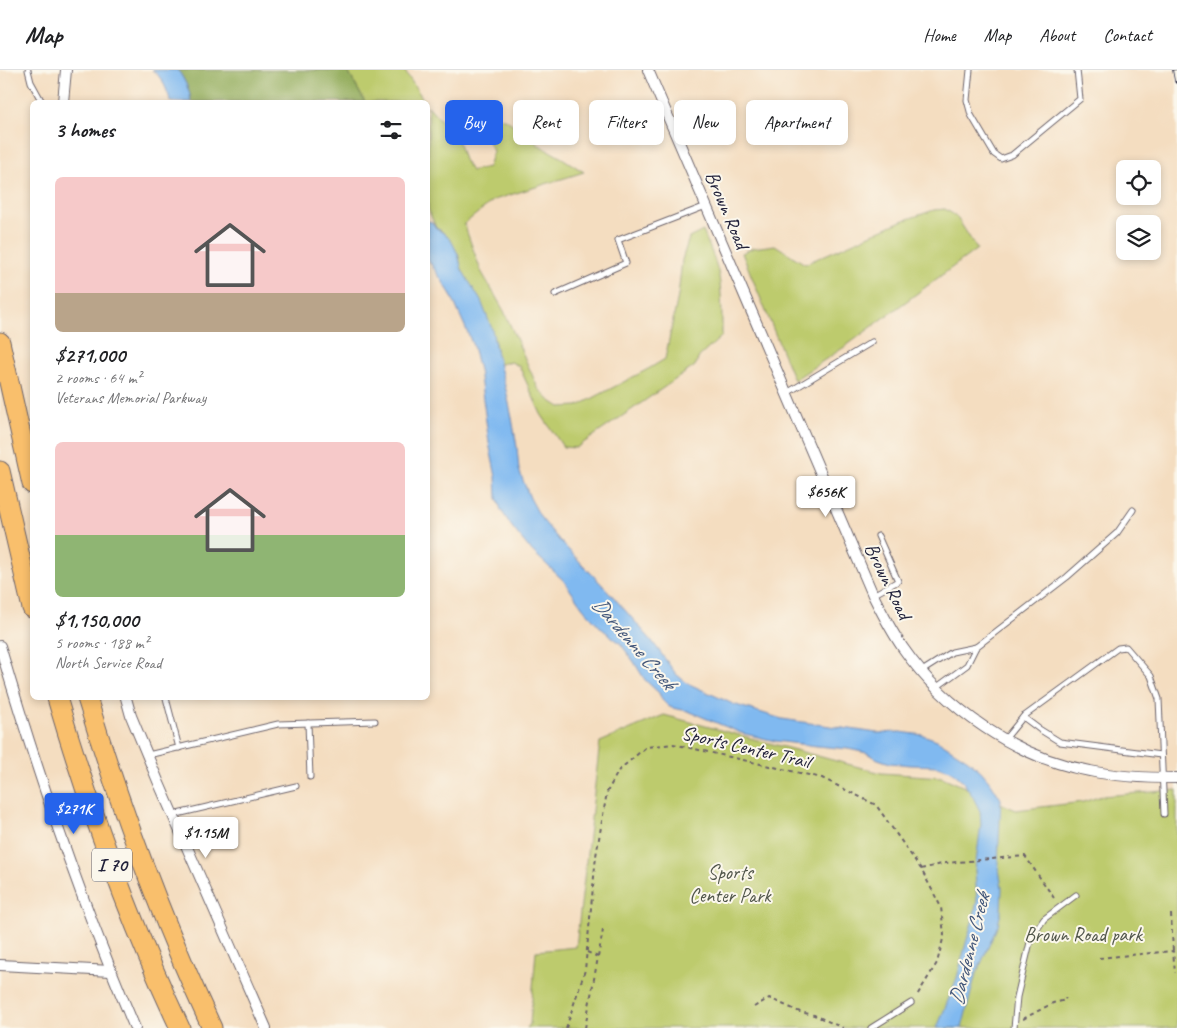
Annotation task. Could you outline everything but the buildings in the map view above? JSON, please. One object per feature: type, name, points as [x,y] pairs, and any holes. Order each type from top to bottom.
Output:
[{"type":"highway","points":[[0,342],[30,475]]},
{"type":"highway","points":[[0,471],[30,599]]},
{"type":"highway","name":"I 70","points":[[58,700],[101,834],[147,954],[180,1028]]},
{"type":"highway","name":"I 70","points":[[88,700],[145,871],[169,932],[212,1028]]},
{"type":"street","points":[[63,100],[66,70]]},
{"type":"street","name":"Brown Road","points":[[648,70],[872,595],[903,649],[936,688],[959,709],[982,726],[1025,751],[1056,763],[1089,771],[1122,776],[1177,778]]},
{"type":"street","points":[[0,646],[55,820],[111,971],[135,1028]]},
{"type":"street","points":[[127,700],[147,755],[266,1028]]},
{"type":"street","points":[[0,965],[111,971]]},
{"type":"lane","points":[[28,70],[31,82],[41,100]]},
{"type":"lane","points":[[970,70],[967,100],[971,115],[994,154],[1001,159],[1012,155],[1080,99],[1077,70]]},
{"type":"lane","points":[[556,294],[626,263],[618,240],[706,206]]},
{"type":"lane","points":[[786,393],[872,342]]},
{"type":"lane","points":[[922,671],[952,652],[976,647],[1067,577],[1117,533],[1133,510]]},
{"type":"lane","points":[[872,595],[898,581],[878,536]]},
{"type":"lane","points":[[936,688],[967,665],[976,647]]},
{"type":"lane","points":[[1005,739],[1023,716],[1118,648],[1126,647],[1151,676],[1158,699],[1164,814]]},
{"type":"lane","points":[[166,700],[178,748]]},
{"type":"lane","points":[[1023,716],[1060,742],[1161,755]]},
{"type":"lane","points":[[147,755],[278,724],[375,721]]},
{"type":"lane","points":[[308,723],[310,776]]},
{"type":"lane","points":[[173,815],[296,786]]},
{"type":"lane","points":[[1014,1026],[1017,997],[1031,938],[1044,919],[1076,895]]},
{"type":"lane","points":[[872,1028],[911,1003]]},
{"type":"path","name":"Sports Center Trail","points":[[566,1028],[585,970],[596,856],[607,792],[619,770],[646,747],[673,744],[822,778],[876,805],[921,869],[940,908],[944,935],[937,963],[911,1003]]},
{"type":"path","points":[[921,869],[946,863],[1024,856],[1060,908]]},
{"type":"path","points":[[1171,914],[1175,973]]},
{"type":"path","points":[[585,1028],[603,930]]},
{"type":"path","points":[[1099,958],[1173,951]]},
{"type":"path","points":[[587,952],[598,956]]},
{"type":"path","points":[[754,1007],[769,998],[843,1028]]},
{"type":"path","points":[[1014,1026],[1053,1003],[1066,1000],[1065,998]]},
{"type":"green space","points":[[178,70],[347,70],[364,100],[191,100],[187,86]]},
{"type":"green space","points":[[347,70],[404,70],[424,100],[364,100]]},
{"type":"green space","points":[[430,108],[445,125],[445,145],[459,145],[464,160],[471,171],[488,167],[493,151],[490,145],[503,145],[503,119],[507,120],[513,125],[513,145],[539,145],[584,172],[494,200],[464,224],[481,271],[504,311],[538,388],[549,400],[560,407],[578,406],[665,359],[678,296],[682,260],[689,238],[703,231],[719,276],[722,336],[699,357],[695,366],[576,448],[563,447],[541,414],[519,366],[511,362],[499,364],[495,343],[481,301],[462,270],[458,254],[442,231],[436,228],[430,214]]},
{"type":"green space","points":[[945,209],[956,216],[977,249],[846,346],[794,380],[742,253],[753,248],[775,245],[805,264],[899,222],[934,210]]},
{"type":"green space","name":"Sports Center Park","points":[[664,715],[881,773],[942,777],[1016,810],[1083,802],[1102,796],[1177,790],[1177,1028],[527,1028],[530,1024],[536,951],[576,947],[600,742]]},
{"type":"water","points":[[152,70],[178,70],[190,93],[191,100],[170,100],[162,80]]},
{"type":"water","name":"Dardenne Creek","points":[[430,222],[452,242],[458,254],[462,270],[481,301],[492,329],[512,418],[519,470],[530,498],[541,518],[559,540],[610,593],[652,641],[676,674],[687,683],[733,704],[782,719],[877,733],[900,732],[923,735],[937,740],[968,760],[991,783],[1001,799],[998,863],[1002,888],[1001,912],[998,925],[975,977],[962,1028],[937,1028],[957,978],[977,900],[975,870],[981,824],[980,811],[962,780],[950,770],[937,766],[890,763],[867,753],[848,749],[775,741],[741,733],[688,711],[668,706],[662,700],[659,693],[645,680],[620,643],[602,629],[583,608],[563,580],[529,548],[501,510],[497,498],[496,477],[489,443],[479,370],[473,346],[450,293],[430,263]]},
{"type":"railway","points":[[1175,70],[1177,81]]},
{"type":"park label","name":"Brown Road park","points":[[1083,934]]}]
